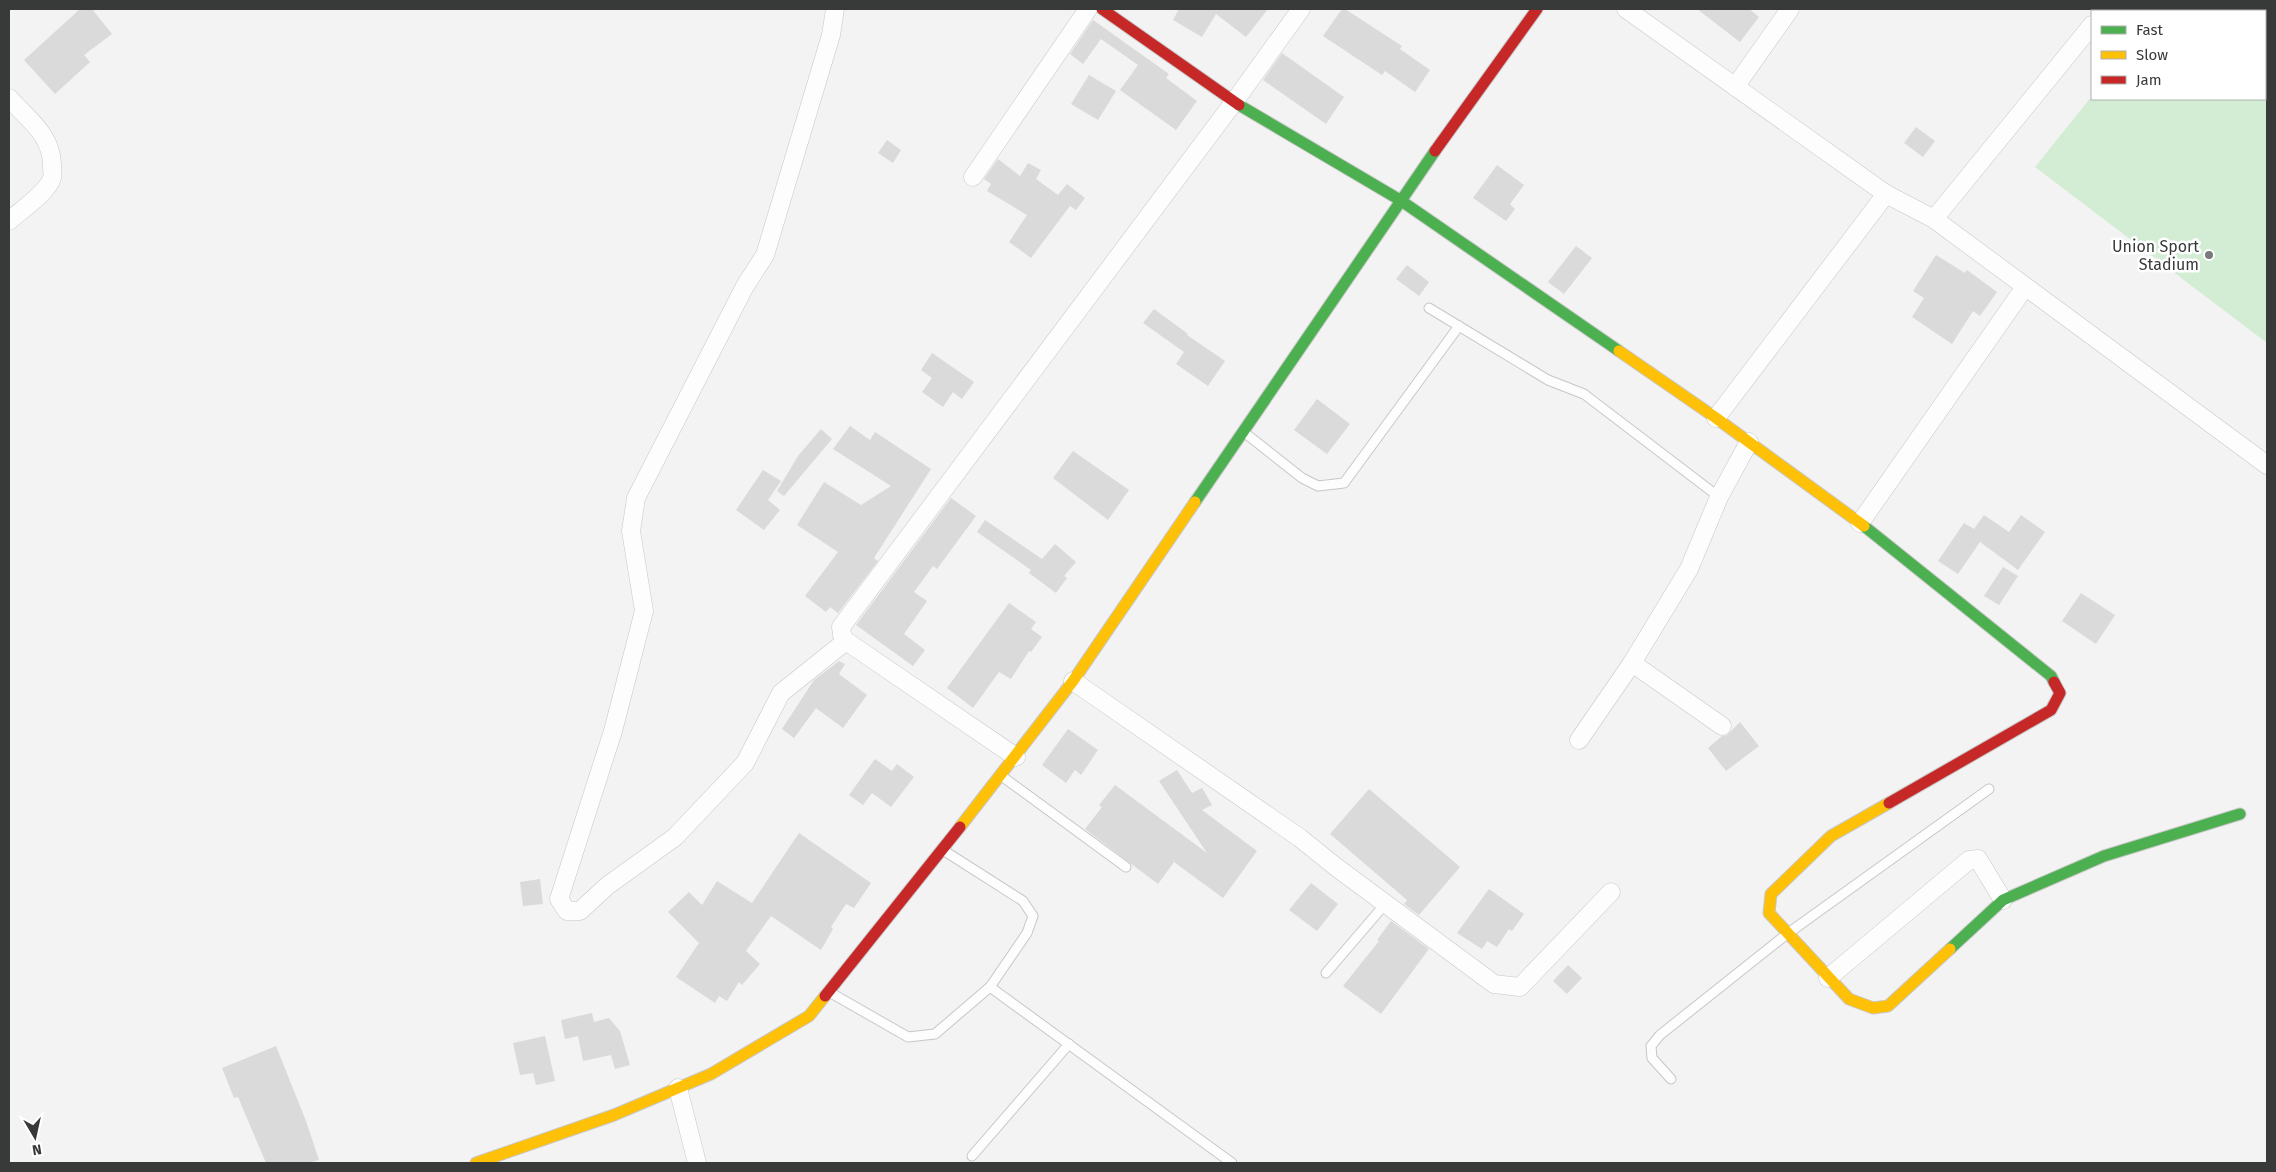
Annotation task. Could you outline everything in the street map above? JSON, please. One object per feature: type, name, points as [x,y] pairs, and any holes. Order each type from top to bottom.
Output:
[{"type":"street","points":[[835,9],[830,35],[765,255],[745,286],[636,498],[631,531],[644,611],[613,731],[559,899],[566,912],[580,911],[607,886],[675,837],[746,763],[781,694],[846,641]]},
{"type":"street","points":[[973,177],[1088,9]]},
{"type":"street","points":[[1102,9],[1234,102],[1400,200],[1716,418],[1860,522],[2051,676],[2060,693],[2051,710],[2035,721],[1831,836],[1771,894],[1769,913],[1828,978],[1850,999],[1874,1008],[1888,1006],[2002,900],[2104,856],[2240,814]]},
{"type":"street","points":[[1016,757],[846,641],[842,635],[842,627],[1234,102],[1301,9]]},
{"type":"street","points":[[476,1163],[614,1114],[711,1074],[809,1016],[1016,757],[1073,681],[1400,200],[1537,9]]},
{"type":"street","points":[[1626,9],[1886,194],[1934,220],[2267,466]]},
{"type":"street","points":[[1735,87],[1790,9]]},
{"type":"street","points":[[1934,220],[2091,27]]},
{"type":"street","points":[[9,98],[41,131],[50,145],[52,160],[52,178],[44,190],[9,222]]},
{"type":"street","points":[[1716,418],[1886,194]]},
{"type":"street","points":[[1860,522],[2025,287]]},
{"type":"street","points":[[1579,740],[1632,663],[1689,569],[1719,497],[1750,442]]},
{"type":"street","points":[[1632,663],[1722,726]]},
{"type":"street","points":[[1073,681],[1300,838],[1336,867],[1494,984],[1520,987],[1611,892]]},
{"type":"street","points":[[1828,978],[1968,860],[1978,859],[2002,900]]},
{"type":"street","points":[[678,1088],[697,1163]]},
{"type":"lane","points":[[1429,308],[1548,380],[1584,394],[1719,497]]},
{"type":"lane","points":[[1243,431],[1302,478],[1318,486],[1344,483],[1459,326]]},
{"type":"lane","points":[[1000,775],[1126,867]]},
{"type":"lane","points":[[1671,1079],[1652,1058],[1651,1046],[1660,1035],[1787,934],[1988,789]]},
{"type":"lane","points":[[828,991],[908,1037],[935,1034],[990,987],[1027,933],[1033,916],[1023,901],[941,849]]},
{"type":"lane","points":[[1326,973],[1386,903]]},
{"type":"lane","points":[[990,987],[1232,1163]]},
{"type":"lane","points":[[972,1156],[1069,1044]]},
{"type":"green space","name":"Union Sport Stadium","points":[[2267,9],[2267,343],[2035,167],[2091,97],[2091,100],[2266,100],[2266,10],[2162,10]]},
{"type":"building","points":[[80,9],[92,9],[112,34],[84,55],[90,62],[55,94],[24,60]]},
{"type":"building","points":[[1179,9],[1268,9],[1246,37],[1216,14],[1202,37],[1173,20]]},
{"type":"building","points":[[1342,9],[1345,9],[1402,46],[1400,49],[1430,70],[1415,92],[1385,71],[1382,75],[1323,36]]},
{"type":"building","points":[[1697,9],[1749,9],[1759,17],[1740,42]]},
{"type":"building","points":[[1093,20],[1169,74],[1166,78],[1197,101],[1176,130],[1120,90],[1138,65],[1101,39],[1083,64],[1070,54]]},
{"type":"building","points":[[1282,53],[1344,97],[1326,124],[1263,80]]},
{"type":"building","points":[[1089,75],[1116,91],[1098,120],[1071,104]]},
{"type":"building","points":[[1916,127],[1935,141],[1923,157],[1904,143]]},
{"type":"building","points":[[887,140],[901,150],[893,163],[878,153]]},
{"type":"building","points":[[998,159],[1020,176],[1028,163],[1041,170],[1036,179],[1058,195],[1067,184],[1085,198],[1076,210],[1070,206],[1031,258],[1009,242],[1027,215],[987,191],[991,184],[984,179]]},
{"type":"building","points":[[1497,165],[1524,185],[1510,204],[1515,209],[1506,221],[1473,198]]},
{"type":"building","points":[[1576,246],[1592,258],[1564,294],[1548,282]]},
{"type":"building","points":[[1936,255],[1965,273],[1967,270],[1997,292],[1980,316],[1973,311],[1952,344],[1912,317],[1924,298],[1913,291]]},
{"type":"building","points":[[1407,265],[1429,282],[1419,296],[1396,279]]},
{"type":"building","points":[[1154,309],[1225,361],[1208,386],[1176,364],[1184,352],[1143,323]]},
{"type":"building","points":[[932,353],[974,382],[962,399],[953,392],[943,407],[922,392],[932,378],[921,370]]},
{"type":"building","points":[[1317,399],[1350,424],[1327,454],[1294,430]]},
{"type":"building","points":[[850,426],[870,440],[875,432],[931,469],[874,558],[878,561],[838,613],[830,607],[826,612],[805,596],[838,552],[797,525],[824,482],[861,505],[891,486],[833,449]]},
{"type":"building","points":[[821,429],[832,439],[784,496],[777,491],[798,456]]},
{"type":"building","points":[[1073,451],[1129,490],[1108,520],[1053,478]]},
{"type":"building","points":[[763,470],[781,481],[768,500],[780,510],[764,530],[736,510]]},
{"type":"building","points":[[951,498],[976,516],[937,569],[933,566],[914,592],[927,601],[904,634],[925,650],[913,666],[856,625]]},
{"type":"building","points":[[1984,515],[2009,532],[2021,515],[2045,532],[2018,570],[1980,542],[1958,574],[1938,561],[1964,523],[1974,529]]},
{"type":"building","points":[[985,520],[1042,559],[1055,544],[1076,562],[1064,576],[1067,578],[1056,593],[1029,573],[1031,570],[977,532]]},
{"type":"building","points":[[2003,567],[2018,576],[1999,605],[1984,596]]},
{"type":"building","points":[[2081,593],[2115,615],[2096,644],[2062,621]]},
{"type":"building","points":[[1009,603],[1036,622],[1031,629],[1042,637],[1031,652],[1029,651],[1011,679],[999,672],[973,708],[947,688]]},
{"type":"building","points":[[839,661],[845,664],[839,674],[867,695],[843,728],[816,708],[794,738],[782,729],[814,680]]},
{"type":"building","points":[[1740,722],[1759,746],[1726,771],[1708,748],[1722,736],[1727,735]]},
{"type":"building","points":[[1068,729],[1098,750],[1081,775],[1075,770],[1066,783],[1042,765]]},
{"type":"building","points":[[875,759],[892,771],[897,764],[914,777],[891,807],[872,793],[863,805],[849,795]]},
{"type":"building","points":[[1177,770],[1192,793],[1202,788],[1212,805],[1202,810],[1257,851],[1223,898],[1174,862],[1158,884],[1085,829],[1102,807],[1099,805],[1115,785],[1207,853],[1159,781]]},
{"type":"building","points":[[1369,789],[1460,867],[1419,915],[1404,904],[1407,900],[1330,834]]},
{"type":"building","points":[[799,833],[871,883],[854,908],[846,904],[831,927],[833,929],[821,950],[771,916],[746,951],[760,964],[742,985],[739,982],[727,1001],[719,996],[715,1003],[676,977],[699,943],[668,912],[689,892],[702,905],[717,881],[752,903]]},
{"type":"building","points":[[540,879],[543,904],[523,906],[520,882]]},
{"type":"building","points":[[1311,883],[1338,904],[1317,931],[1289,910]]},
{"type":"building","points":[[1489,889],[1524,914],[1512,931],[1509,929],[1497,947],[1487,941],[1482,949],[1457,933]]},
{"type":"building","points":[[1391,921],[1429,949],[1381,1014],[1343,986],[1379,941],[1377,940]]},
{"type":"building","points":[[1568,965],[1582,978],[1567,994],[1553,981]]},
{"type":"building","points":[[592,1013],[594,1022],[609,1018],[620,1031],[630,1065],[615,1069],[611,1055],[583,1061],[578,1036],[565,1039],[561,1020]]},
{"type":"building","points":[[545,1036],[555,1081],[536,1085],[533,1073],[520,1075],[513,1043]]},
{"type":"building","points":[[276,1046],[306,1121],[319,1160],[308,1163],[266,1163],[238,1097],[234,1098],[222,1068]]},
{"type":"traffic: fast","points":[[1239,105],[1400,200],[1619,351]]},
{"type":"traffic: fast","points":[[1195,502],[1435,151]]},
{"type":"traffic: fast","points":[[1864,526],[2051,676],[2054,682]]},
{"type":"traffic: fast","points":[[1950,949],[2003,900],[2104,856],[2240,814]]},
{"type":"traffic: slow","points":[[1619,351],[1716,418],[1864,526]]},
{"type":"traffic: slow","points":[[960,827],[1073,681],[1195,502]]},
{"type":"traffic: slow","points":[[1889,803],[1831,836],[1771,894],[1769,913],[1849,999],[1873,1008],[1888,1006],[1950,949]]},
{"type":"traffic: slow","points":[[476,1163],[614,1115],[711,1074],[809,1016],[825,996]]},
{"type":"traffic: jam","points":[[1102,9],[1239,105]]},
{"type":"traffic: jam","points":[[1435,151],[1537,9]]},
{"type":"traffic: jam","points":[[1889,803],[2051,710],[2060,693],[2054,682]]},
{"type":"traffic: jam","points":[[825,996],[960,827]]},
{"type":"place","name":"Union Sport Stadium","points":[[2209,255]]}]
